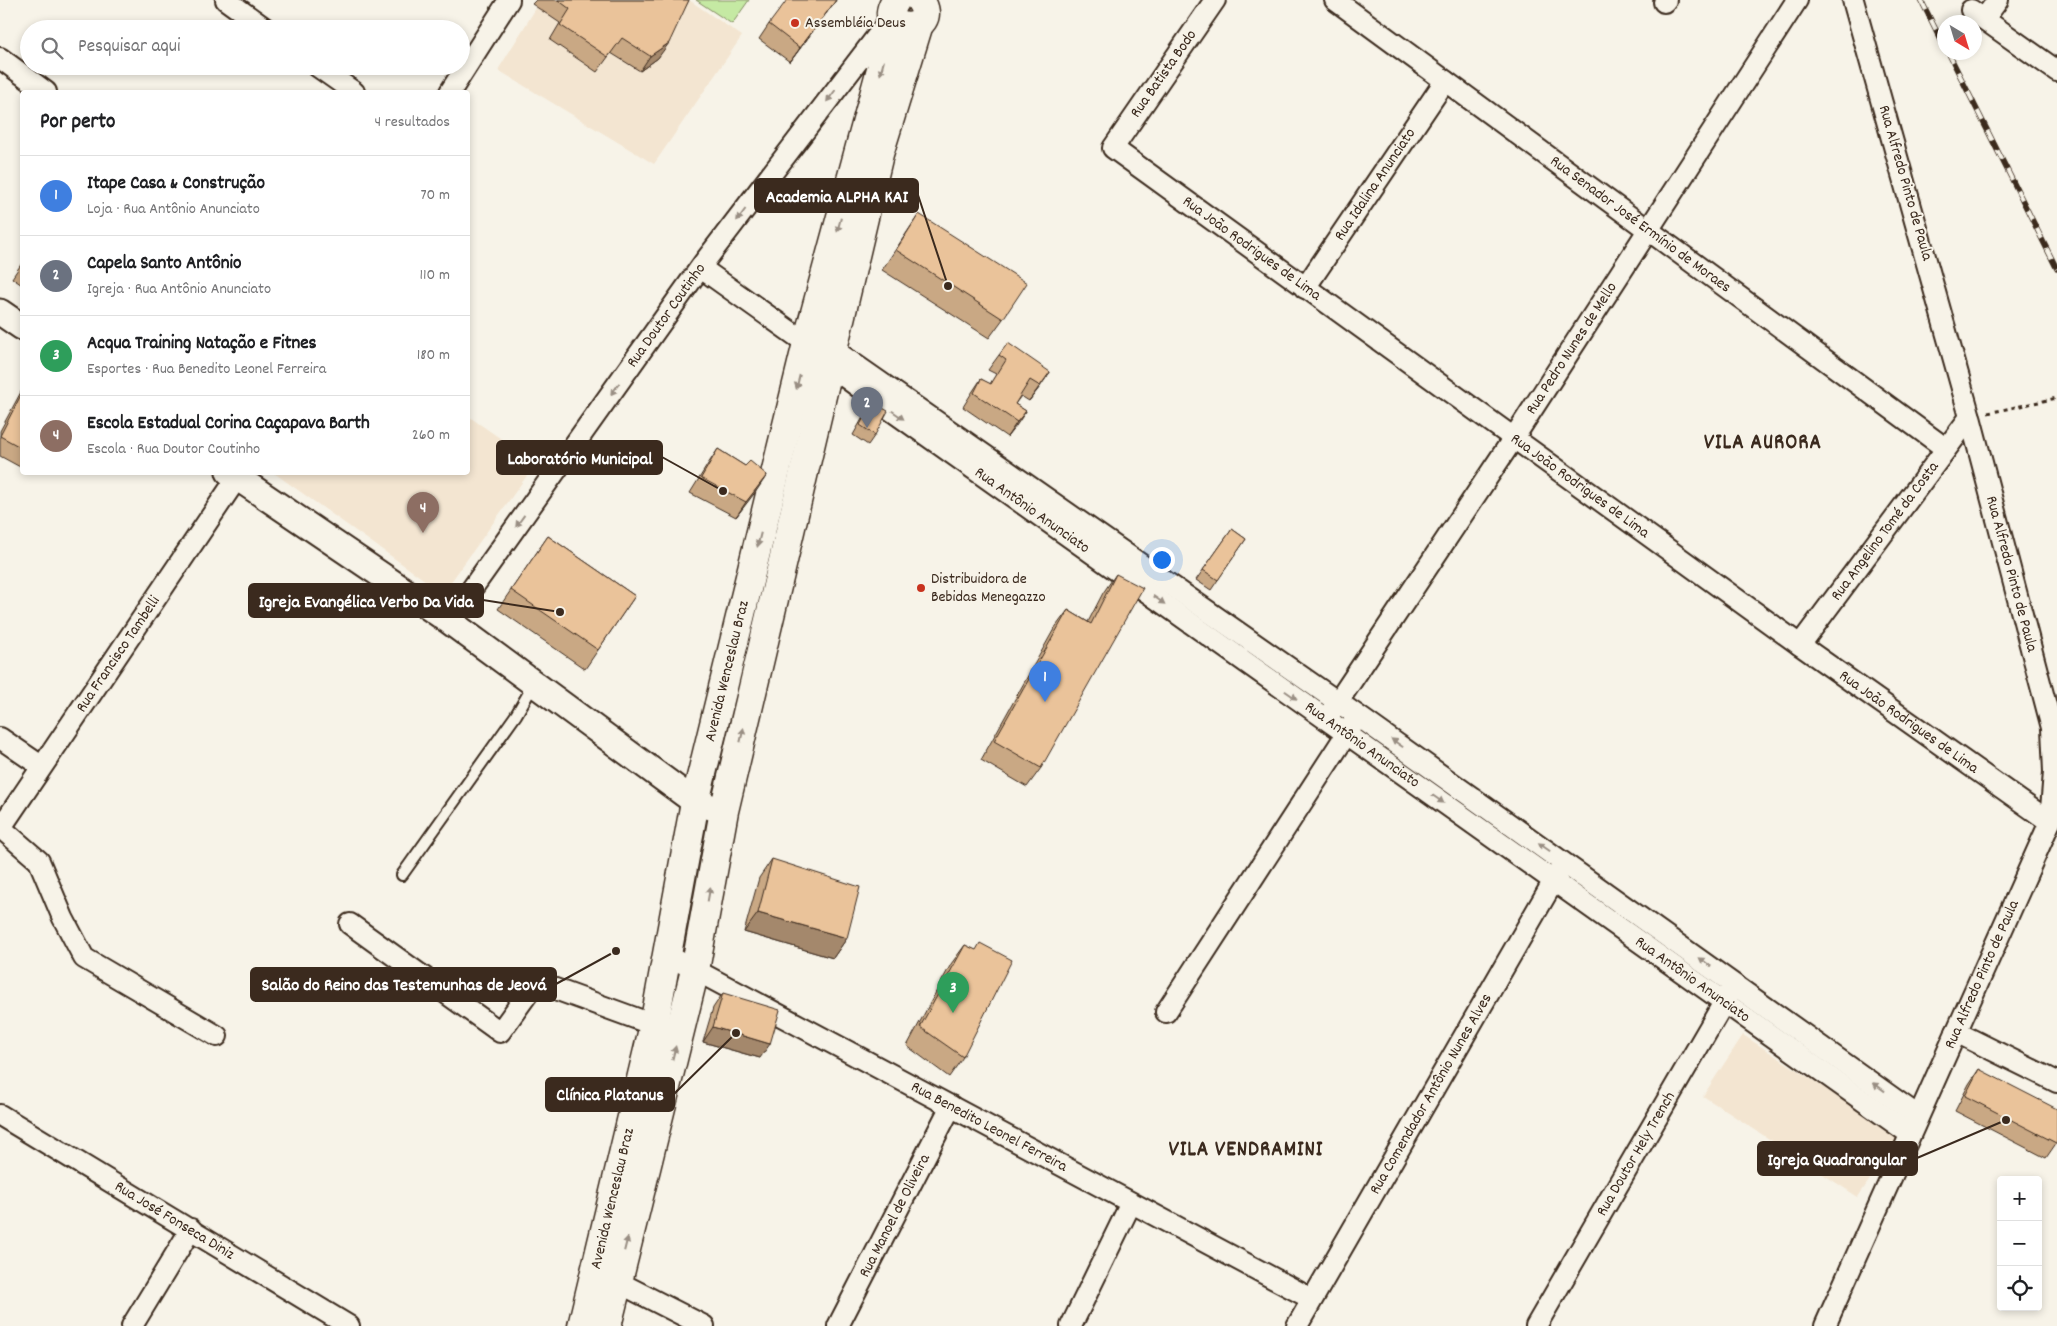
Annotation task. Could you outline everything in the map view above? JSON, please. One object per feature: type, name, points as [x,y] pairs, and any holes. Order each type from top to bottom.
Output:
[{"type":"main road","name":"Avenida Wenceslau Braz","points":[[607,1326],[606,1276],[695,802],[749,582],[823,353],[879,154],[899,10]]},
{"type":"main road","name":"Avenida Wenceslau Braz","points":[[582,1326],[606,1276],[695,970],[724,811],[777,589],[823,353]]},
{"type":"main road","points":[[749,582],[777,589]]},
{"type":"street","points":[[226,0],[254,20]]},
{"type":"street","points":[[470,61],[509,0]]},
{"type":"street","name":"Rua Batista Bodo","points":[[1112,148],[1215,0]]},
{"type":"street","name":"Rua Senador José Ermínio de Moraes","points":[[1335,0],[1945,448]]},
{"type":"street","name":"Rua Pedro Nunes de Mello","points":[[1326,720],[1649,231],[1797,0]]},
{"type":"street","name":"Rua Alfredo Pinto de Paula","points":[[1825,1326],[2050,822],[2054,772],[2052,728],[1970,417],[1853,0]]},
{"type":"street","points":[[1998,0],[1977,14],[2057,71]]},
{"type":"street","name":"Rua Doutor Coutinho","points":[[449,621],[701,268],[899,10]]},
{"type":"street","points":[[0,58],[20,73]]},
{"type":"street","points":[[23,75],[43,90]]},
{"type":"street","points":[[330,75],[351,90]]},
{"type":"street","points":[[451,90],[461,75]]},
{"type":"street","name":"Rua Idalina Anunciato","points":[[1305,288],[1445,81]]},
{"type":"street","name":"Rua João Rodrigues de Lima","points":[[1112,148],[1800,645],[2050,822]]},
{"type":"street","name":"Rua Antônio Anunciato","points":[[701,268],[1131,569],[1326,720],[1603,917],[1724,1002],[1914,1125]]},
{"type":"street","points":[[0,312],[20,327]]},
{"type":"street","name":"Rua Angelino Tomé da Costa","points":[[1800,645],[1945,448],[1970,417]]},
{"type":"street","points":[[233,475],[449,621],[695,802],[724,811]]},
{"type":"street","name":"Rua Francisco Tambelli","points":[[0,828],[233,475]]},
{"type":"street","name":"Rua Antônio Anunciato","points":[[1131,569],[1338,702],[1736,984],[1914,1125]]},
{"type":"street","points":[[1166,1012],[1358,716]]},
{"type":"street","points":[[0,738],[41,766]]},
{"type":"street","points":[[0,828],[39,861],[63,918],[84,958],[217,1036]]},
{"type":"street","name":"Rua Comendador Antônio Nunes Alves","points":[[1297,1326],[1564,862]]},
{"type":"street","points":[[1603,917],[1616,899]]},
{"type":"street","points":[[350,924],[500,1032],[536,982],[654,1024]]},
{"type":"street","name":"Rua Benedito Leonel Ferreira","points":[[667,956],[1312,1298]]},
{"type":"street","name":"Rua Doutor Hely Trench","points":[[1536,1326],[1736,984]]},
{"type":"street","points":[[1956,1032],[2057,1082]]},
{"type":"street","name":"Rua Manoel de Oliveira","points":[[838,1326],[951,1106]]},
{"type":"street","name":"Rua José Fonseca Diniz","points":[[0,1115],[349,1326]]},
{"type":"street","points":[[1071,1326],[1131,1203]]},
{"type":"street","points":[[132,1326],[191,1229]]},
{"type":"street","points":[[606,1276],[704,1326]]},
{"type":"lane","points":[[402,875],[516,714],[534,684]]},
{"type":"path","points":[[1970,417],[2057,398]]},
{"type":"shaded area","points":[[541,0],[689,0],[742,36],[654,164],[498,70]]},
{"type":"shaded area","points":[[470,417],[536,463],[443,593],[277,475],[470,475]]},
{"type":"shaded area","points":[[1743,1035],[1899,1136],[1858,1197],[1703,1096]]},
{"type":"green space","points":[[696,0],[749,0],[732,24]]},
{"type":"building","points":[[558,0],[689,0],[669,43],[650,56],[622,38],[608,57],[560,25],[570,9]]},
{"type":"building","name":"Assembléia Deus","points":[[787,0],[836,0],[800,48],[769,24]]},
{"type":"building","points":[[919,214],[1027,283],[1003,319],[896,250]]},
{"type":"building","points":[[1008,343],[1050,372],[1040,386],[1030,380],[1015,404],[1026,411],[1017,422],[974,393],[981,379],[991,384],[1006,360],[999,355]]},
{"type":"building","points":[[20,397],[20,447],[0,436]]},
{"type":"building","points":[[872,402],[888,411],[875,435],[860,425]]},
{"type":"building","points":[[718,449],[745,466],[750,461],[767,475],[746,502],[701,478]]},
{"type":"building","points":[[1232,529],[1246,539],[1218,580],[1203,570]]},
{"type":"building","points":[[548,536],[635,596],[598,650],[511,590]]},
{"type":"building","points":[[1116,574],[1143,588],[1041,768],[994,741],[1068,610],[1091,624]]},
{"type":"building","points":[[772,859],[860,887],[847,938],[758,913]]},
{"type":"building","points":[[980,943],[1012,960],[963,1057],[920,1027],[965,945],[976,950]]},
{"type":"building","points":[[723,993],[780,1010],[770,1044],[713,1027]]},
{"type":"building","points":[[1979,1069],[2057,1109],[2057,1142],[1965,1096]]},
{"type":"railway","points":[[1921,0],[1937,32]]},
{"type":"railway","points":[[1952,60],[2057,269]]},
{"type":"place","name":"Assembléia Deus","points":[[795,23]]},
{"type":"place","name":"Academia ALPHA KAI","points":[[948,286]]},
{"type":"place","name":"Capela Santo Antônio","points":[[867,428]]},
{"type":"place","name":"Laboratório Municipal","points":[[723,491]]},
{"type":"place","name":"Escola Estadual Corina Caçapava Barth","points":[[423,533]]},
{"type":"place","name":"Distribuidora de Bebidas Menegazzo","points":[[921,588]]},
{"type":"place","name":"Igreja Evangélica Verbo Da Vida","points":[[560,612]]},
{"type":"place","name":"Itape Casa & Construção","points":[[1045,702]]},
{"type":"place","name":"Salão do Reino das Testemunhas de Jeová","points":[[616,951]]},
{"type":"place","name":"Acqua Training Natação e Fitnes","points":[[953,1013]]},
{"type":"place","name":"Clínica Platanus","points":[[736,1033]]},
{"type":"place","name":"Igreja Quadrangular","points":[[2006,1120]]},
{"type":"district","name":"VILA AURORA","points":[[1763,444]]},
{"type":"district","name":"VILA VENDRAMINI","points":[[1246,1151]]}]
